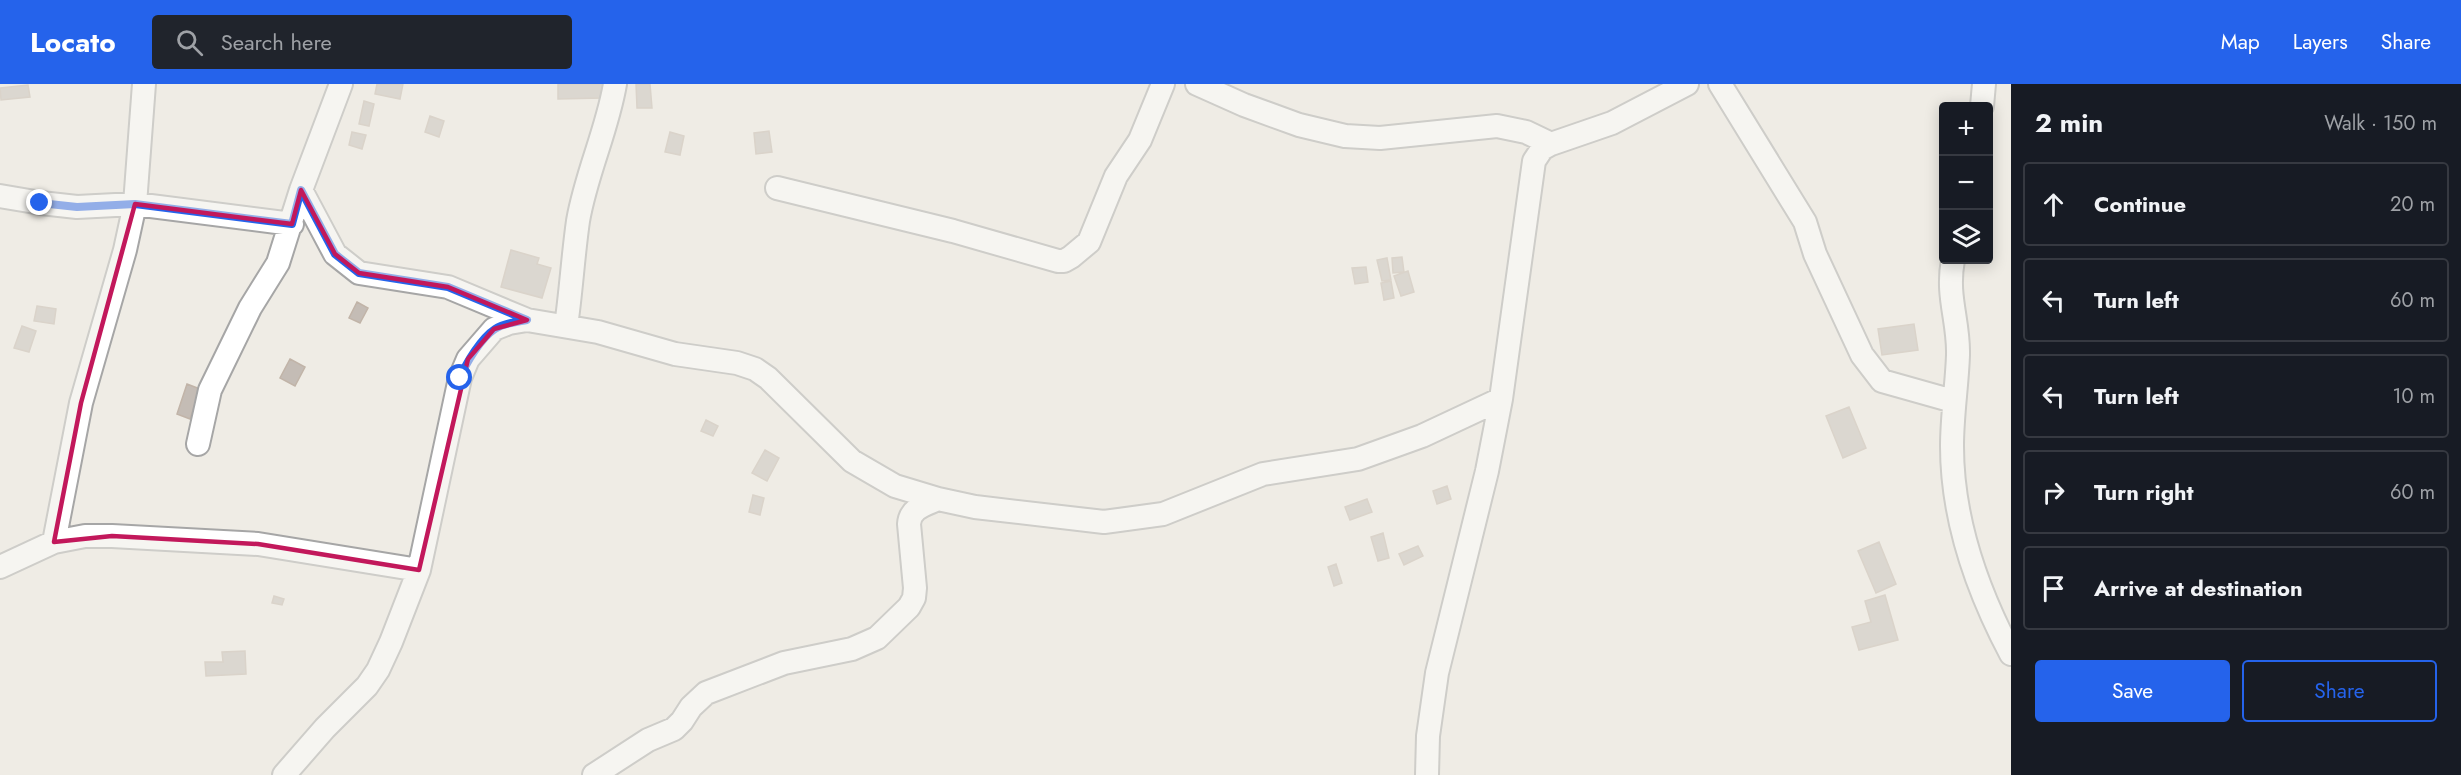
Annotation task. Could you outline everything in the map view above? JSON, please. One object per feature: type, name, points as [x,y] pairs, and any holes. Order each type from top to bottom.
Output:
[{"type":"street","points":[[54,542],[81,403],[125,250],[135,204],[144,84]]},
{"type":"street","points":[[198,444],[210,390],[250,308],[278,263],[301,190],[341,84]]},
{"type":"street","points":[[566,326],[578,221],[593,159],[611,111],[615,84]]},
{"type":"street","points":[[777,188],[1064,261],[1089,242],[1116,176],[1140,140],[1163,84]]},
{"type":"street","points":[[1197,84],[1288,122],[1345,136],[1380,138],[1497,126],[1526,132],[1551,144]]},
{"type":"street","points":[[1427,775],[1428,736],[1437,673],[1487,471],[1501,399],[1532,169],[1537,154],[1551,144],[1612,123],[1687,84]]},
{"type":"street","points":[[1720,84],[1805,222],[1815,254],[1862,355],[1882,381],[1953,401]]},
{"type":"street","points":[[1982,102],[1984,84]]},
{"type":"street","points":[[301,190],[335,254],[359,273],[448,287],[527,320],[598,332],[675,354],[737,363],[756,369],[768,378],[852,461],[895,486],[938,500],[975,507],[1104,522],[1139,519],[1163,514],[1194,503],[1263,474],[1358,459],[1422,436],[1501,399]]},
{"type":"street","points":[[0,196],[77,207],[135,204],[292,224]]},
{"type":"street","points":[[1952,264],[1950,274],[1951,307],[1958,355],[1953,401],[1952,447],[1955,496],[1970,561],[1994,622],[2011,654]]},
{"type":"street","points":[[284,775],[325,728],[367,686],[378,670],[419,570],[460,378],[468,359],[494,329],[509,323],[527,320]]},
{"type":"street","points":[[594,775],[648,740],[674,729],[691,707],[706,693],[784,663],[852,649],[877,638],[909,607],[914,598],[909,524],[911,515],[917,509],[938,500]]},
{"type":"street","points":[[0,567],[54,542],[112,536],[258,544],[419,570]]},
{"type":"highlighted area","points":[[301,190],[335,254],[359,273],[448,287],[527,320],[494,329],[468,359],[419,570],[258,544],[112,536],[54,542],[81,403],[135,204],[292,224]]},
{"type":"building","points":[[377,84],[403,84],[400,99],[375,94]]},
{"type":"building","points":[[558,84],[603,84],[603,98],[558,99]]},
{"type":"building","points":[[636,84],[650,84],[652,108],[637,108]]},
{"type":"building","points":[[28,85],[30,97],[1,100],[0,88]]},
{"type":"building","points":[[364,101],[374,104],[369,126],[359,124]]},
{"type":"building","points":[[430,116],[444,121],[439,137],[425,132]]},
{"type":"building","points":[[769,131],[772,152],[756,154],[754,133]]},
{"type":"building","points":[[352,132],[366,135],[362,149],[349,145]]},
{"type":"building","points":[[670,132],[684,136],[680,155],[665,152]]},
{"type":"building","points":[[511,250],[539,258],[537,264],[551,268],[542,298],[501,287]]},
{"type":"building","points":[[1402,257],[1404,272],[1393,273],[1392,258]]},
{"type":"building","points":[[1387,258],[1391,280],[1382,281],[1377,260]]},
{"type":"building","points":[[1366,267],[1368,282],[1355,284],[1352,268]]},
{"type":"building","points":[[1408,271],[1414,292],[1401,296],[1394,276]]},
{"type":"building","points":[[1391,281],[1394,298],[1384,300],[1381,283]]},
{"type":"building","points":[[357,302],[368,308],[360,323],[349,318]]},
{"type":"building","points":[[37,306],[56,309],[54,324],[34,321]]},
{"type":"building","points":[[1914,324],[1918,350],[1882,355],[1878,329]]},
{"type":"building","points":[[22,326],[36,331],[29,352],[14,348]]},
{"type":"building","points":[[290,359],[305,367],[295,386],[280,378]]},
{"type":"building","points":[[187,384],[200,389],[190,419],[177,414]]},
{"type":"building","points":[[1849,407],[1866,448],[1843,458],[1826,416]]},
{"type":"building","points":[[706,420],[718,426],[713,436],[701,431]]},
{"type":"building","points":[[765,450],[779,458],[767,481],[752,473]]},
{"type":"building","points":[[1447,486],[1451,499],[1437,504],[1433,491]]},
{"type":"building","points":[[753,495],[764,498],[760,515],[749,512]]},
{"type":"building","points":[[1367,499],[1372,512],[1350,520],[1345,507]]},
{"type":"building","points":[[1383,533],[1389,558],[1378,561],[1371,537]]},
{"type":"building","points":[[1879,542],[1896,584],[1876,593],[1858,551]]},
{"type":"building","points":[[1418,546],[1423,556],[1404,565],[1399,554]]},
{"type":"building","points":[[1336,564],[1342,583],[1334,586],[1328,567]]},
{"type":"building","points":[[1885,595],[1898,640],[1859,650],[1852,627],[1871,622],[1865,601]]},
{"type":"building","points":[[274,596],[284,599],[282,605],[272,603]]},
{"type":"building","points":[[245,651],[246,674],[206,676],[205,662],[223,662],[222,652]]},
{"type":"route","points":[[40,203],[77,207],[135,204],[292,224],[301,190],[335,254],[359,273],[448,287],[527,320],[509,323],[494,329],[468,359],[460,378]]}]
